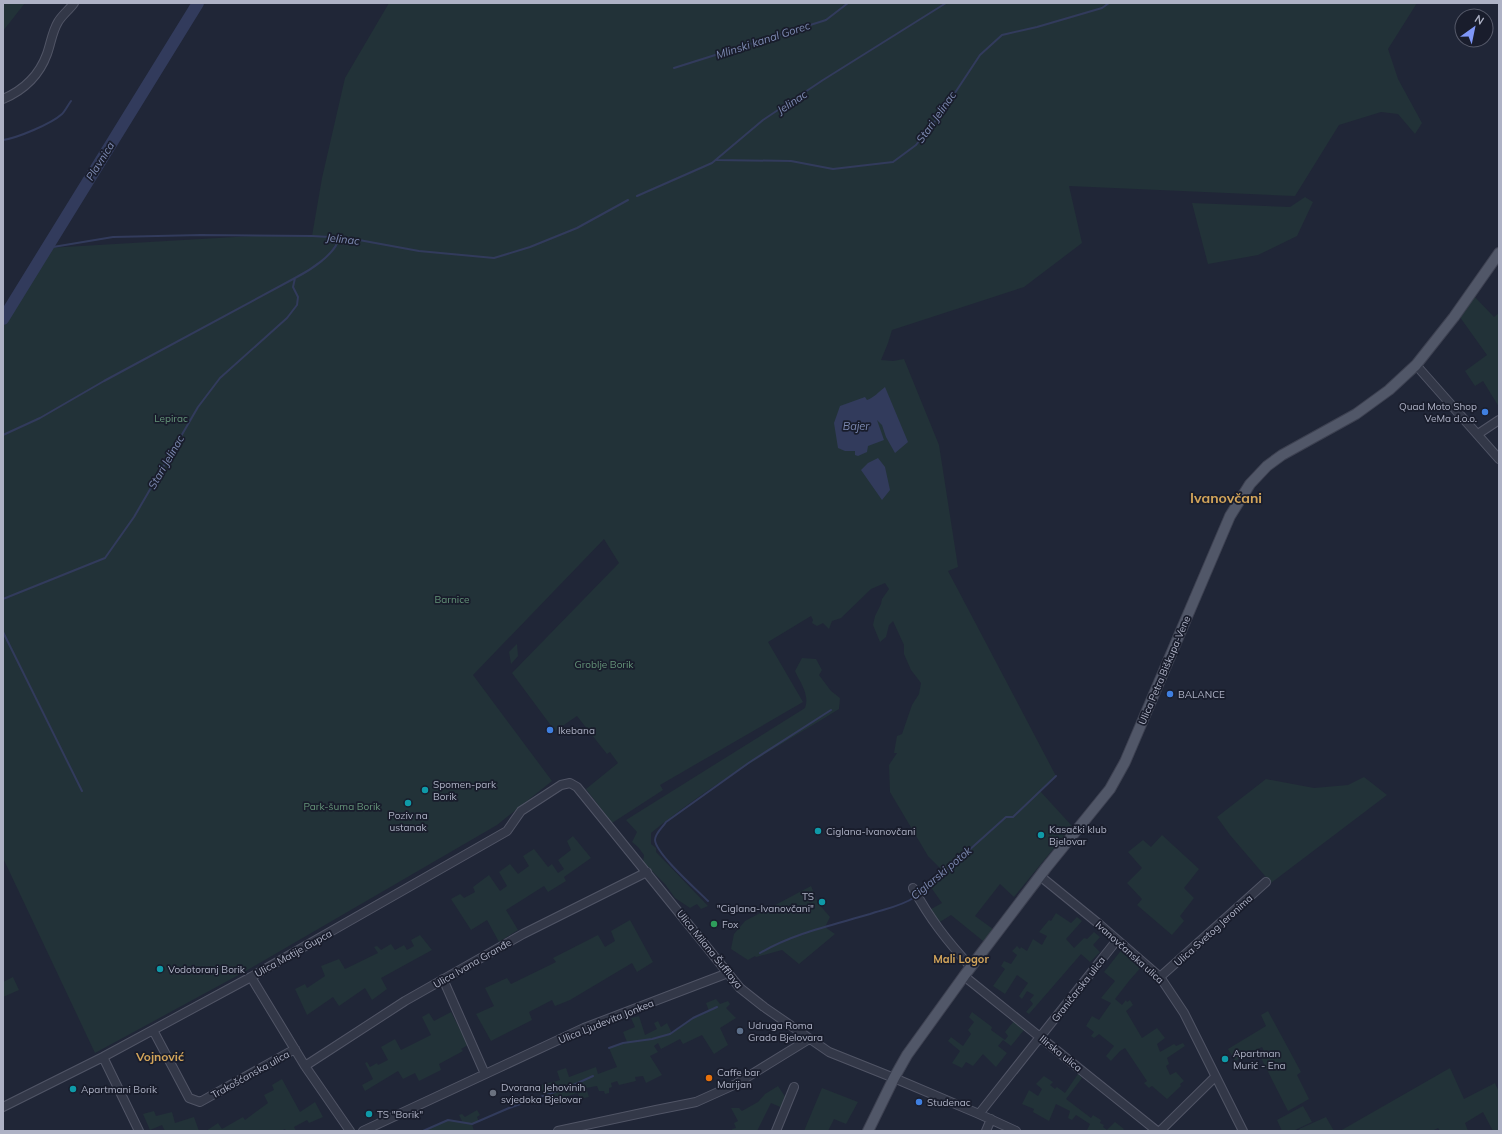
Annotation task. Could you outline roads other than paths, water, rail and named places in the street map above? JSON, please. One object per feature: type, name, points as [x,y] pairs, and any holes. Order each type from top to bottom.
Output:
[{"type":"main road","name":"Ulica Petra Biškupa-Vene","points":[[868,1131],[907,1055],[964,976],[1040,876],[1110,789],[1126,762],[1230,516],[1250,484],[1267,466],[1282,455],[1356,414],[1389,390],[1416,365],[1454,317],[1499,254]]},
{"type":"street","points":[[3,99],[13,95],[26,86],[38,74],[47,55],[53,33],[59,20],[74,3]]},
{"type":"street","points":[[1416,365],[1499,459]]},
{"type":"street","points":[[1478,434],[1499,420]]},
{"type":"street","name":"Ulica Milana Šufflaya","points":[[570,782],[577,787],[740,988],[764,1007],[829,1052],[894,1078],[1016,1131]]},
{"type":"street","name":"Ulica Matije Gupca","points":[[3,1107],[103,1057],[251,977],[507,831],[521,811],[561,785],[570,782]]},
{"type":"street","name":"Ulica Ivana Granđe","points":[[305,1066],[405,1001],[523,934],[647,872]]},
{"type":"street","name":"Ivanovčanska ulica","points":[[1040,876],[1160,977],[1184,1013],[1243,1131]]},
{"type":"street","name":"Ulica Svetog Jeronima","points":[[1160,977],[1266,882]]},
{"type":"street","points":[[913,888],[926,912],[949,943],[971,967]]},
{"type":"street","name":"Graničarska ulica","points":[[979,1114],[1117,940]]},
{"type":"street","name":"Ulica Ljudevita Jonkea","points":[[363,1131],[584,1028],[728,973]]},
{"type":"street","name":"Ilirska ulica","points":[[964,976],[1157,1131]]},
{"type":"street","points":[[251,977],[294,1049],[350,1131]]},
{"type":"street","points":[[443,980],[485,1074]]},
{"type":"street","name":"Trakošćanska ulica","points":[[153,1030],[189,1098],[200,1102],[294,1049]]},
{"type":"street","points":[[563,1130],[696,1102],[736,1084],[809,1039]]},
{"type":"street","points":[[103,1057],[139,1131]]},
{"type":"street","points":[[1160,1131],[1216,1077]]},
{"type":"street","points":[[776,1131],[794,1088]]},
{"type":"street","points":[[986,1131],[991,1120]]},
{"type":"water","name":"Bajer","points":[[885,387],[908,442],[895,453],[886,437],[882,425],[877,420],[884,440],[868,446],[867,452],[858,456],[855,455],[855,451],[845,451],[838,448],[834,423],[840,406],[865,397],[867,400],[874,397]]},
{"type":"water","points":[[878,458],[885,467],[890,490],[882,500],[861,470],[868,463]]},
{"type":"waterway","name":"Plavnica","points":[[3,319],[198,3]]},
{"type":"waterway","name":"Mlinski kanal Gorec","points":[[674,68],[826,20],[848,3]]},
{"type":"waterway","name":"Jelinac","points":[[637,196],[712,163],[763,120],[823,80],[946,3]]},
{"type":"waterway","name":"Stari Jelinac","points":[[716,160],[791,161],[833,169],[893,162],[916,145],[943,111],[980,55],[1002,35],[1037,27],[1102,8],[1109,3]]},
{"type":"waterway","points":[[3,140],[25,134],[57,118],[62,114],[71,101]]},
{"type":"waterway","name":"Jelinac","points":[[47,248],[113,237],[201,235],[312,236],[348,238],[419,251],[494,258],[530,247],[577,228],[628,200]]},
{"type":"waterway","name":"Stari Jelinac","points":[[3,599],[105,558],[134,517],[198,407],[220,378],[287,318],[297,305],[298,297],[293,287],[295,278],[327,256],[333,250],[339,238]]},
{"type":"waterway","points":[[3,435],[40,418],[104,381],[295,278]]},
{"type":"waterway","points":[[3,632],[82,791]]},
{"type":"waterway","points":[[708,901],[669,863],[657,846],[655,837],[666,822],[750,762],[831,710]]},
{"type":"waterway","name":"Ciglarski potok","points":[[919,895],[1006,817],[1013,817],[1056,776]]},
{"type":"waterway","name":"Ciglarski potok","points":[[760,953],[786,940],[893,907],[905,903],[915,897]]},
{"type":"waterway","name":"Ciglarski potok","points":[[609,1048],[623,1043],[652,1039],[670,1034],[693,1018],[717,1007]]},
{"type":"waterway","name":"Ciglarski potok","points":[[423,1131],[448,1120],[472,1124],[509,1108],[569,1087],[593,1076]]},
{"type":"place","name":"Quad Moto Shop VeMa d.o.o.","points":[[1485,412]]},
{"type":"place","name":"BALANCE","points":[[1170,694]]},
{"type":"place","name":"Ikebana","points":[[550,730]]},
{"type":"place","name":"Spomen-park Borik","points":[[425,790]]},
{"type":"place","name":"Poziv na ustanak","points":[[408,803]]},
{"type":"place","name":"Ciglana-Ivanovčani","points":[[818,831]]},
{"type":"place","name":"Kasački klub Bjelovar","points":[[1041,835]]},
{"type":"place","name":"TS \"Ciglana-Ivanovčani\"","points":[[822,902]]},
{"type":"place","name":"Fox","points":[[714,924]]},
{"type":"place","name":"Vodotoranj Borik","points":[[160,969]]},
{"type":"place","name":"Udruga Roma Grada Bjelovara","points":[[740,1031]]},
{"type":"place","name":"Apartman Murić - Ena","points":[[1225,1059]]},
{"type":"place","name":"Caffe bar Marijan","points":[[709,1078]]},
{"type":"place","name":"Apartmani Borik","points":[[73,1089]]},
{"type":"place","name":"Dvorana Jehovinih svjedoka Bjelovar","points":[[493,1093]]},
{"type":"place","name":"Studenac","points":[[919,1102]]},
{"type":"place","name":"TS \"Borik\"","points":[[369,1114]]},
{"type":"district","name":"Ivanovčani","points":[[1226,498]]},
{"type":"district","name":"Mali Logor","points":[[961,959]]},
{"type":"district","name":"Vojnović","points":[[160,1057]]},
{"type":"park label","name":"Lepirac","points":[[171,418]]},
{"type":"park label","name":"Barnice","points":[[452,599]]},
{"type":"park label","name":"Groblje Borik","points":[[604,664]]},
{"type":"park label","name":"Park-šuma Borik","points":[[342,806]]}]
